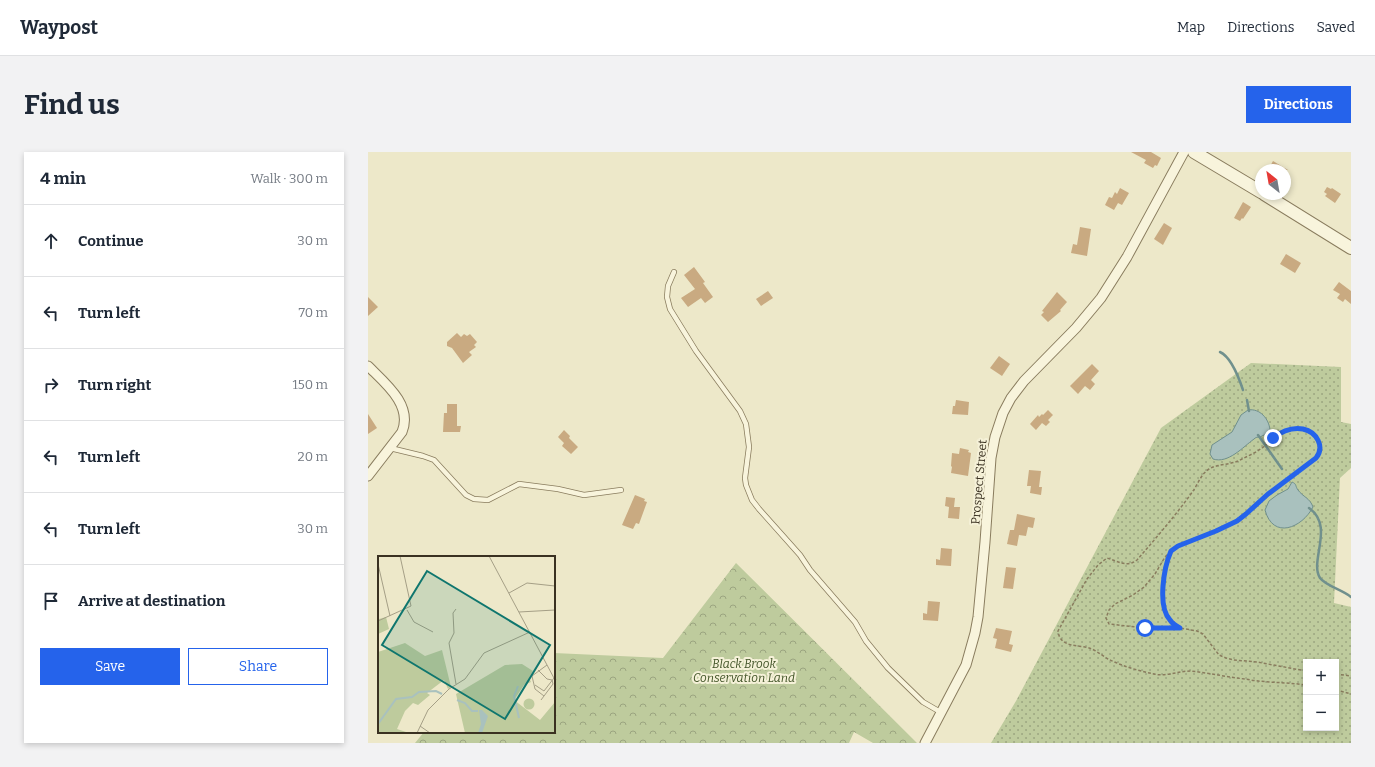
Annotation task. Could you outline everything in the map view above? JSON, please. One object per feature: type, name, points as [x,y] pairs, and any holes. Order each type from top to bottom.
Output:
[{"type":"street","name":"Prospect Street","points":[[925,743],[966,665],[976,625],[986,542],[991,458],[995,437],[1003,413],[1011,398],[1024,381],[1076,328],[1104,294],[1127,258],[1184,152]]},
{"type":"street","points":[[1194,152],[1255,188]]},
{"type":"street","points":[[1274,200],[1351,248]]},
{"type":"street","points":[[368,366],[390,388],[403,409],[405,425],[402,432],[368,476]]},
{"type":"lane","points":[[674,272],[668,286],[667,297],[670,309],[696,351],[740,411],[746,424],[749,447],[745,478],[752,500],[855,622],[866,641],[888,668],[923,702],[942,713]]},
{"type":"lane","points":[[390,448],[434,460],[466,495],[474,499],[488,500],[519,484],[584,494],[621,490]]},
{"type":"path","points":[[1303,670],[1226,658],[1219,655],[1201,632],[1170,627],[1154,629],[1118,626],[1109,624],[1106,618],[1107,612],[1111,607],[1140,590],[1149,582],[1165,557],[1171,551],[1243,517],[1268,494],[1316,458],[1320,451],[1317,438],[1303,429],[1282,432],[1263,447],[1238,461],[1212,467],[1206,471],[1170,521],[1135,562],[1130,564],[1122,564],[1107,558],[1102,561],[1082,586],[1058,629],[1060,639],[1069,645],[1092,649],[1108,659],[1155,675],[1167,675],[1182,671],[1246,680],[1303,685]]},
{"type":"path","points":[[1171,551],[1163,583],[1163,596],[1169,619],[1180,628]]},
{"type":"path","points":[[1339,674],[1351,676]]},
{"type":"path","points":[[1339,691],[1351,694]]},
{"type":"green space","points":[[1251,363],[1341,367],[1341,422],[1351,424],[1351,468],[1340,478],[1334,603],[1351,607],[1351,743],[991,743],[1016,701],[1161,428]]},
{"type":"green space","name":"Black Brook Conservation Land","points":[[736,563],[917,743],[873,743],[854,732],[849,743],[415,743],[423,733],[555,733],[555,653],[663,658]]},
{"type":"water","points":[[1248,410],[1256,411],[1263,415],[1268,422],[1270,430],[1263,436],[1255,438],[1230,457],[1219,460],[1213,459],[1210,454],[1212,445],[1232,432],[1241,415]]},
{"type":"water","points":[[1292,482],[1313,507],[1302,521],[1288,528],[1281,528],[1274,525],[1269,519],[1265,510],[1269,501],[1288,489]]},
{"type":"building","points":[[1131,152],[1151,152],[1161,158],[1157,166],[1155,165],[1153,168],[1144,163],[1146,160]]},
{"type":"building","points":[[1273,161],[1278,164],[1271,164]]},
{"type":"building","points":[[1327,187],[1332,188],[1341,194],[1335,203],[1325,196],[1327,194],[1324,192]]},
{"type":"building","points":[[1120,188],[1129,193],[1122,205],[1118,203],[1114,210],[1105,205],[1109,197],[1112,198],[1115,192],[1117,194]]},
{"type":"building","points":[[1243,202],[1251,207],[1240,221],[1234,218]]},
{"type":"building","points":[[1164,223],[1172,228],[1163,245],[1154,239]]},
{"type":"building","points":[[1080,227],[1091,229],[1087,256],[1071,253],[1073,244],[1077,245]]},
{"type":"building","points":[[1286,254],[1301,263],[1295,273],[1280,264]]},
{"type":"building","points":[[694,267],[705,282],[703,283],[713,297],[705,303],[701,298],[688,307],[681,298],[695,289],[684,275]]},
{"type":"building","points":[[1339,282],[1351,291],[1351,304],[1345,299],[1343,302],[1337,298],[1340,294],[1333,290]]},
{"type":"building","points":[[768,291],[773,298],[761,306],[756,299]]},
{"type":"building","points":[[1057,292],[1067,302],[1060,310],[1061,311],[1048,322],[1041,315],[1044,312],[1042,311]]},
{"type":"building","points":[[368,297],[378,307],[368,316]]},
{"type":"building","points":[[457,333],[461,337],[464,334],[467,336],[470,334],[477,342],[474,345],[476,347],[469,352],[472,355],[463,363],[452,348],[447,346],[447,342]]},
{"type":"building","points":[[999,356],[1010,364],[1002,376],[990,368]]},
{"type":"building","points":[[1092,364],[1099,371],[1091,380],[1095,384],[1090,390],[1085,386],[1078,394],[1070,386]]},
{"type":"building","points":[[956,400],[969,402],[968,415],[952,414],[953,406],[955,406]]},
{"type":"building","points":[[447,404],[457,404],[457,426],[461,426],[460,432],[443,432],[444,413],[447,413]]},
{"type":"building","points":[[1048,410],[1053,415],[1048,420],[1050,422],[1046,426],[1042,423],[1036,430],[1030,424],[1038,415],[1039,417],[1042,414],[1043,415]]},
{"type":"building","points":[[368,414],[377,428],[368,434]]},
{"type":"building","points":[[564,430],[570,436],[569,438],[578,447],[571,454],[562,446],[564,443],[558,437]]},
{"type":"building","points":[[960,448],[969,450],[968,452],[971,453],[968,476],[951,473],[952,453],[959,454]]},
{"type":"building","points":[[1029,470],[1041,471],[1039,487],[1042,487],[1041,495],[1030,493],[1031,486],[1027,486]]},
{"type":"building","points":[[635,495],[645,499],[644,501],[647,502],[639,524],[636,523],[633,529],[622,525]]},
{"type":"building","points":[[946,497],[955,498],[954,507],[960,507],[959,519],[948,518],[949,507],[945,506]]},
{"type":"building","points":[[1017,514],[1035,518],[1033,528],[1028,527],[1026,536],[1019,535],[1017,546],[1007,544],[1010,530],[1014,530]]},
{"type":"building","points":[[941,548],[952,549],[951,566],[936,565],[936,559],[940,560]]},
{"type":"building","points":[[1006,567],[1016,568],[1013,589],[1003,588]]},
{"type":"building","points":[[928,601],[940,602],[938,621],[923,620],[923,613],[927,614]]},
{"type":"building","points":[[996,628],[1012,631],[1009,644],[1013,645],[1011,652],[995,648],[997,639],[993,638]]},
{"type":"waterway","points":[[1220,352],[1228,358],[1237,374],[1243,390]]},
{"type":"waterway","points":[[1247,400],[1249,411]]},
{"type":"waterway","points":[[1258,435],[1282,469]]},
{"type":"waterway","points":[[1309,508],[1316,515],[1320,524],[1321,534],[1317,562],[1317,571],[1320,578],[1351,597]]},
{"type":"route","points":[[1145,628],[1180,628],[1169,619],[1162,590],[1171,551],[1178,546],[1216,531],[1243,517],[1295,472],[1316,458],[1320,451],[1317,438],[1308,431],[1300,429],[1287,430],[1273,438]]}]
